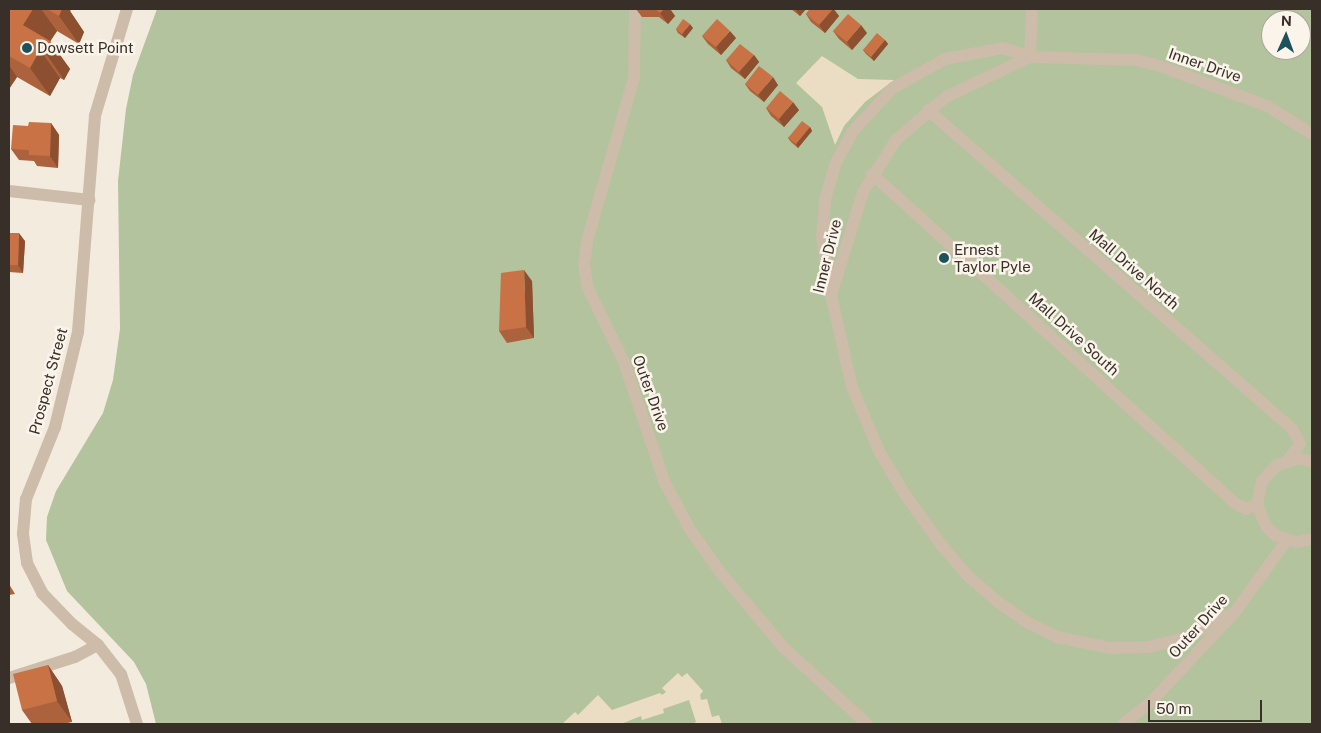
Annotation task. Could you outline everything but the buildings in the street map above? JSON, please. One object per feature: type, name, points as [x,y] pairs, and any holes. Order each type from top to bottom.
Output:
[{"type":"street","name":"Prospect Street","points":[[127,9],[95,116],[78,332],[55,427],[26,498],[22,534],[27,563],[42,593],[72,624],[98,645],[121,674],[137,724]]},
{"type":"street","name":"Outer Drive","points":[[635,9],[634,78],[587,241],[584,264],[588,288],[624,362],[665,483],[691,531],[738,595],[783,647],[867,724]]},
{"type":"street","points":[[831,296],[822,237],[825,200],[843,147],[864,116],[893,88],[944,60],[1003,48],[1030,57],[1032,9]]},
{"type":"street","name":"Inner Drive","points":[[1235,612],[1185,638],[1148,647],[1110,648],[1058,637],[1028,623],[999,603],[969,577],[942,546],[904,493],[880,453],[852,387],[831,296],[855,211],[872,174],[896,140],[928,110],[965,86],[1030,57],[1136,60],[1160,66],[1267,106],[1312,134]]},
{"type":"street","name":"Mall Drive North","points":[[928,110],[1293,430],[1300,444],[1288,460]]},
{"type":"street","name":"Mall Drive South","points":[[872,174],[1235,503],[1246,509],[1257,504]]},
{"type":"street","points":[[9,191],[89,200]]},
{"type":"street","points":[[1312,461],[1288,460],[1268,472],[1258,492],[1257,504],[1266,526],[1287,540],[1312,539]]},
{"type":"street","name":"Outer Drive","points":[[1123,724],[1149,704],[1235,612],[1287,540]]},
{"type":"street","points":[[9,678],[75,658],[98,645]]},
{"type":"green space","points":[[157,9],[1312,9],[1312,724],[156,724],[146,684],[134,662],[67,591],[46,540],[47,517],[56,491],[103,413],[113,380],[120,329],[118,181],[126,109],[133,75]]},
{"type":"shaded area","points":[[822,56],[858,79],[894,80],[865,102],[844,126],[835,145],[822,107],[796,83]]},
{"type":"shaded area","points":[[678,673],[682,677],[687,673],[703,691],[700,695],[701,700],[707,699],[712,717],[719,715],[722,724],[691,724],[696,722],[689,700],[663,709],[664,713],[642,720],[641,716],[621,724],[562,724],[575,712],[578,715],[598,695],[612,710],[660,693],[662,695],[666,692],[662,688]]},
{"type":"place","name":"Dowsett Point","points":[[27,48]]},
{"type":"place","name":"Ernest Taylor Pyle","points":[[944,258]]}]
